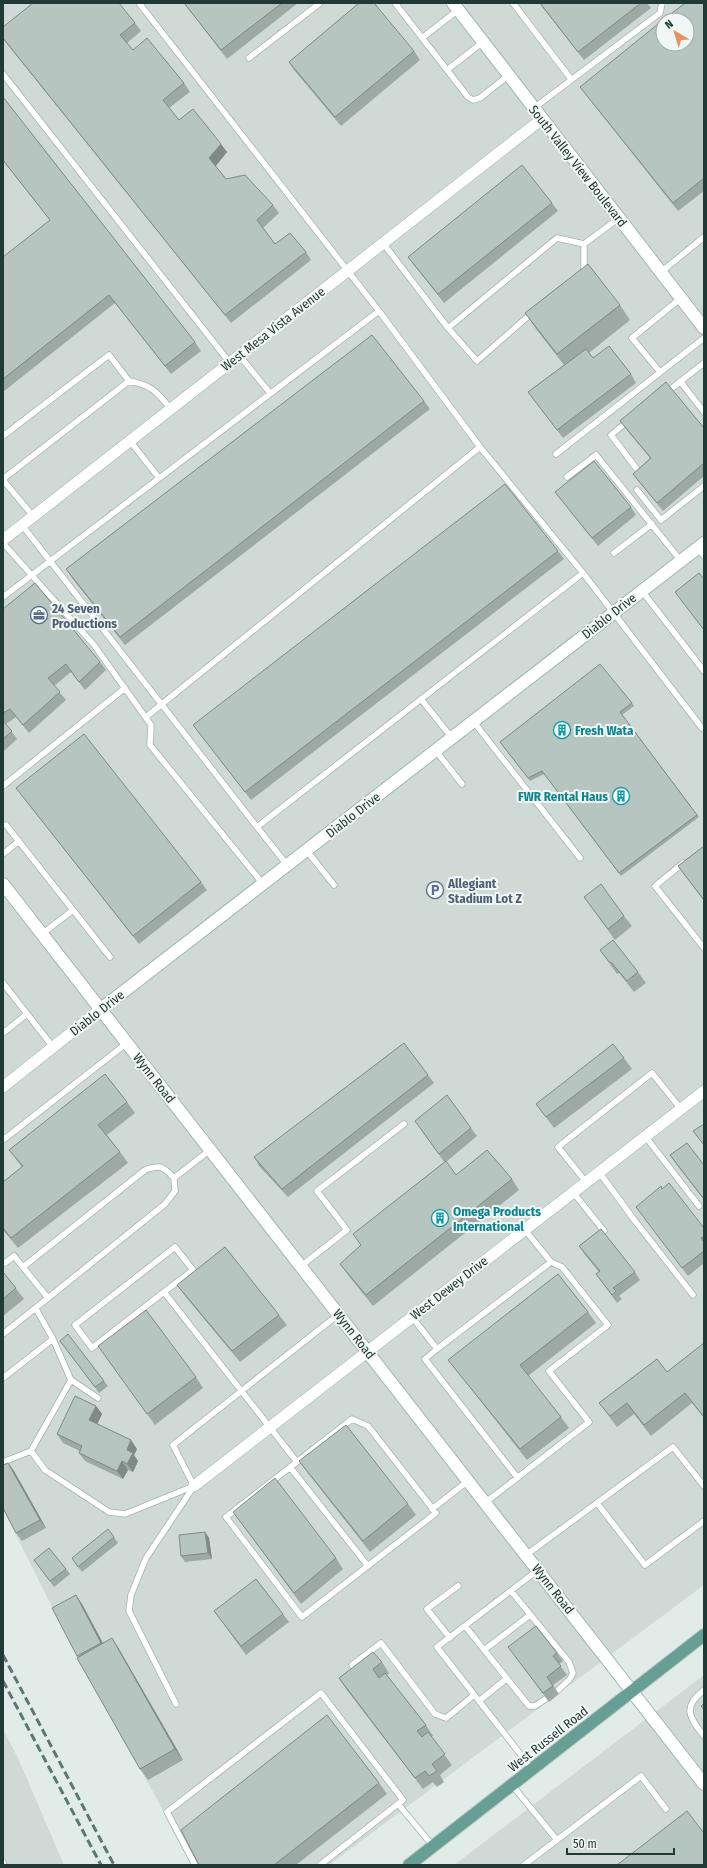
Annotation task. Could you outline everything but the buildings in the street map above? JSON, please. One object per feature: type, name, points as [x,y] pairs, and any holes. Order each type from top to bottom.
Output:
[{"type":"main road","name":"West Russell Road","points":[[409,1865],[704,1635]]},
{"type":"street","name":"South Valley View Boulevard","points":[[456,7],[618,218],[703,324]]},
{"type":"street","name":"West Mesa Vista Avenue","points":[[3,540],[542,119]]},
{"type":"street","name":"Diablo Drive","points":[[3,1087],[101,1009],[264,885],[614,612],[681,561],[702,549]]},
{"type":"street","name":"Wynn Road","points":[[3,884],[486,1502],[704,1784]]},
{"type":"street","name":"West Dewey Drive","points":[[194,1486],[704,1091]]},
{"type":"lane","points":[[139,3],[379,310],[480,447],[614,612],[702,728]]},
{"type":"lane","points":[[249,58],[320,3]]},
{"type":"lane","points":[[395,3],[468,97],[473,100],[480,98],[509,75]]},
{"type":"lane","points":[[513,3],[571,79]]},
{"type":"lane","points":[[534,108],[660,13],[662,3]]},
{"type":"lane","points":[[422,38],[456,7]]},
{"type":"lane","points":[[447,70],[483,42]]},
{"type":"lane","points":[[3,74],[230,362]]},
{"type":"lane","points":[[448,328],[557,238],[584,244],[618,218]]},
{"type":"lane","points":[[661,272],[704,237]]},
{"type":"lane","points":[[382,243],[448,328],[476,361],[537,310]]},
{"type":"lane","points":[[578,275],[584,270],[584,244]]},
{"type":"lane","points":[[660,372],[632,338],[681,298]]},
{"type":"lane","points":[[3,597],[379,310]]},
{"type":"lane","points":[[556,454],[704,338]]},
{"type":"lane","points":[[240,355],[270,393]]},
{"type":"lane","points":[[3,436],[109,356],[129,382],[144,384],[159,394],[171,409]]},
{"type":"lane","points":[[661,396],[704,363]]},
{"type":"lane","points":[[680,381],[704,412]]},
{"type":"lane","points":[[33,516],[3,480],[129,382]]},
{"type":"lane","points":[[636,415],[611,435],[636,468]]},
{"type":"lane","points":[[130,440],[159,478]]},
{"type":"lane","points":[[146,717],[480,447]]},
{"type":"lane","points":[[567,477],[596,455],[681,561]]},
{"type":"lane","points":[[637,490],[661,520],[704,486]]},
{"type":"lane","points":[[614,553],[652,524]]},
{"type":"lane","points":[[22,525],[288,866]]},
{"type":"lane","points":[[3,543],[94,645],[152,725],[150,744],[264,885]]},
{"type":"lane","points":[[257,827],[582,573]]},
{"type":"lane","points":[[642,591],[704,671]]},
{"type":"lane","points":[[3,786],[125,688]]},
{"type":"lane","points":[[421,699],[452,738]]},
{"type":"lane","points":[[473,721],[580,858]]},
{"type":"lane","points":[[436,750],[462,784]]},
{"type":"lane","points":[[6,825],[110,957]]},
{"type":"lane","points":[[3,854],[19,841]]},
{"type":"lane","points":[[307,851],[334,884]]},
{"type":"lane","points":[[686,862],[655,886],[704,948]]},
{"type":"lane","points":[[42,934],[73,910]]},
{"type":"lane","points":[[3,983],[53,1047]]},
{"type":"lane","points":[[3,1033],[27,1014]]},
{"type":"lane","points":[[3,1140],[127,1043]]},
{"type":"lane","points":[[586,1182],[558,1147],[646,1078],[652,1074],[680,1109]]},
{"type":"lane","points":[[301,1266],[347,1230],[317,1191],[404,1124]]},
{"type":"lane","points":[[645,1136],[699,1206]]},
{"type":"lane","points":[[174,1178],[210,1150]]},
{"type":"lane","points":[[3,1334],[165,1204],[175,1191],[174,1178],[163,1167],[156,1166],[145,1170],[23,1267]]},
{"type":"lane","points":[[600,1172],[635,1221],[693,1295]]},
{"type":"lane","points":[[573,1192],[604,1231]]},
{"type":"lane","points":[[486,1502],[589,1422],[549,1371],[608,1325],[562,1267],[551,1262],[525,1230]]},
{"type":"lane","points":[[175,1247],[193,1270],[164,1292],[92,1348],[75,1326],[175,1247]]},
{"type":"lane","points":[[3,1262],[5,1263],[14,1256],[48,1298]]},
{"type":"lane","points":[[517,1477],[425,1358],[551,1262]]},
{"type":"lane","points":[[164,1292],[297,1462]]},
{"type":"lane","points":[[36,1308],[53,1339],[71,1380],[98,1398]]},
{"type":"lane","points":[[194,1486],[173,1445],[339,1314]]},
{"type":"lane","points":[[412,1317],[437,1349]]},
{"type":"lane","points":[[3,1378],[53,1339]]},
{"type":"lane","points":[[3,1462],[31,1451],[71,1380]]},
{"type":"lane","points":[[352,1419],[368,1426],[436,1513],[302,1617],[226,1517],[290,1467],[352,1419]]},
{"type":"lane","points":[[526,1555],[673,1447],[704,1486]]},
{"type":"lane","points":[[31,1451],[45,1470],[109,1512],[126,1514],[194,1486]]},
{"type":"lane","points":[[290,1467],[368,1566]]},
{"type":"lane","points":[[432,1509],[469,1481]]},
{"type":"lane","points":[[176,1704],[129,1611],[131,1595],[146,1558],[194,1486]]},
{"type":"lane","points":[[597,1503],[645,1564],[704,1521]]},
{"type":"lane","points":[[532,1769],[437,1647],[538,1570]]},
{"type":"lane","points":[[450,1638],[427,1608],[458,1586]]},
{"type":"lane","points":[[511,1591],[569,1662],[573,1673],[569,1680],[557,1691]]},
{"type":"lane","points":[[484,1650],[530,1615]]},
{"type":"lane","points":[[464,1626],[529,1706],[535,1706],[546,1698]]},
{"type":"lane","points":[[352,1665],[381,1643],[434,1714],[446,1718],[474,1695]]},
{"type":"lane","points":[[479,1701],[506,1679]]},
{"type":"lane","points":[[704,1690],[694,1698],[689,1708],[692,1720],[704,1736]]},
{"type":"lane","points":[[195,1865],[167,1812],[321,1693],[404,1800],[320,1865]]},
{"type":"lane","points":[[524,1865],[641,1776],[666,1809]]},
{"type":"lane","points":[[512,1785],[558,1840]]},
{"type":"lane","points":[[398,1804],[433,1846]]},
{"type":"shaded area","points":[[3,3],[704,3],[704,1585],[329,1865],[193,1865],[52,1607],[3,1509]]},
{"type":"shaded area","points":[[704,1675],[704,1865],[454,1865]]},
{"type":"shaded area","points":[[3,1729],[18,1758],[64,1865],[3,1865]]},
{"type":"railway","points":[[3,1655],[114,1865]]},
{"type":"railway","points":[[3,1681],[101,1865]]},
{"type":"place","name":"24 Seven Productions","points":[[39,615]]},
{"type":"place","name":"Fresh Wata","points":[[562,730]]},
{"type":"place","name":"FWR Rental Haus","points":[[621,796]]},
{"type":"place","name":"Allegiant Stadium Lot Z","points":[[435,890]]},
{"type":"place","name":"Omega Products International","points":[[440,1218]]}]
